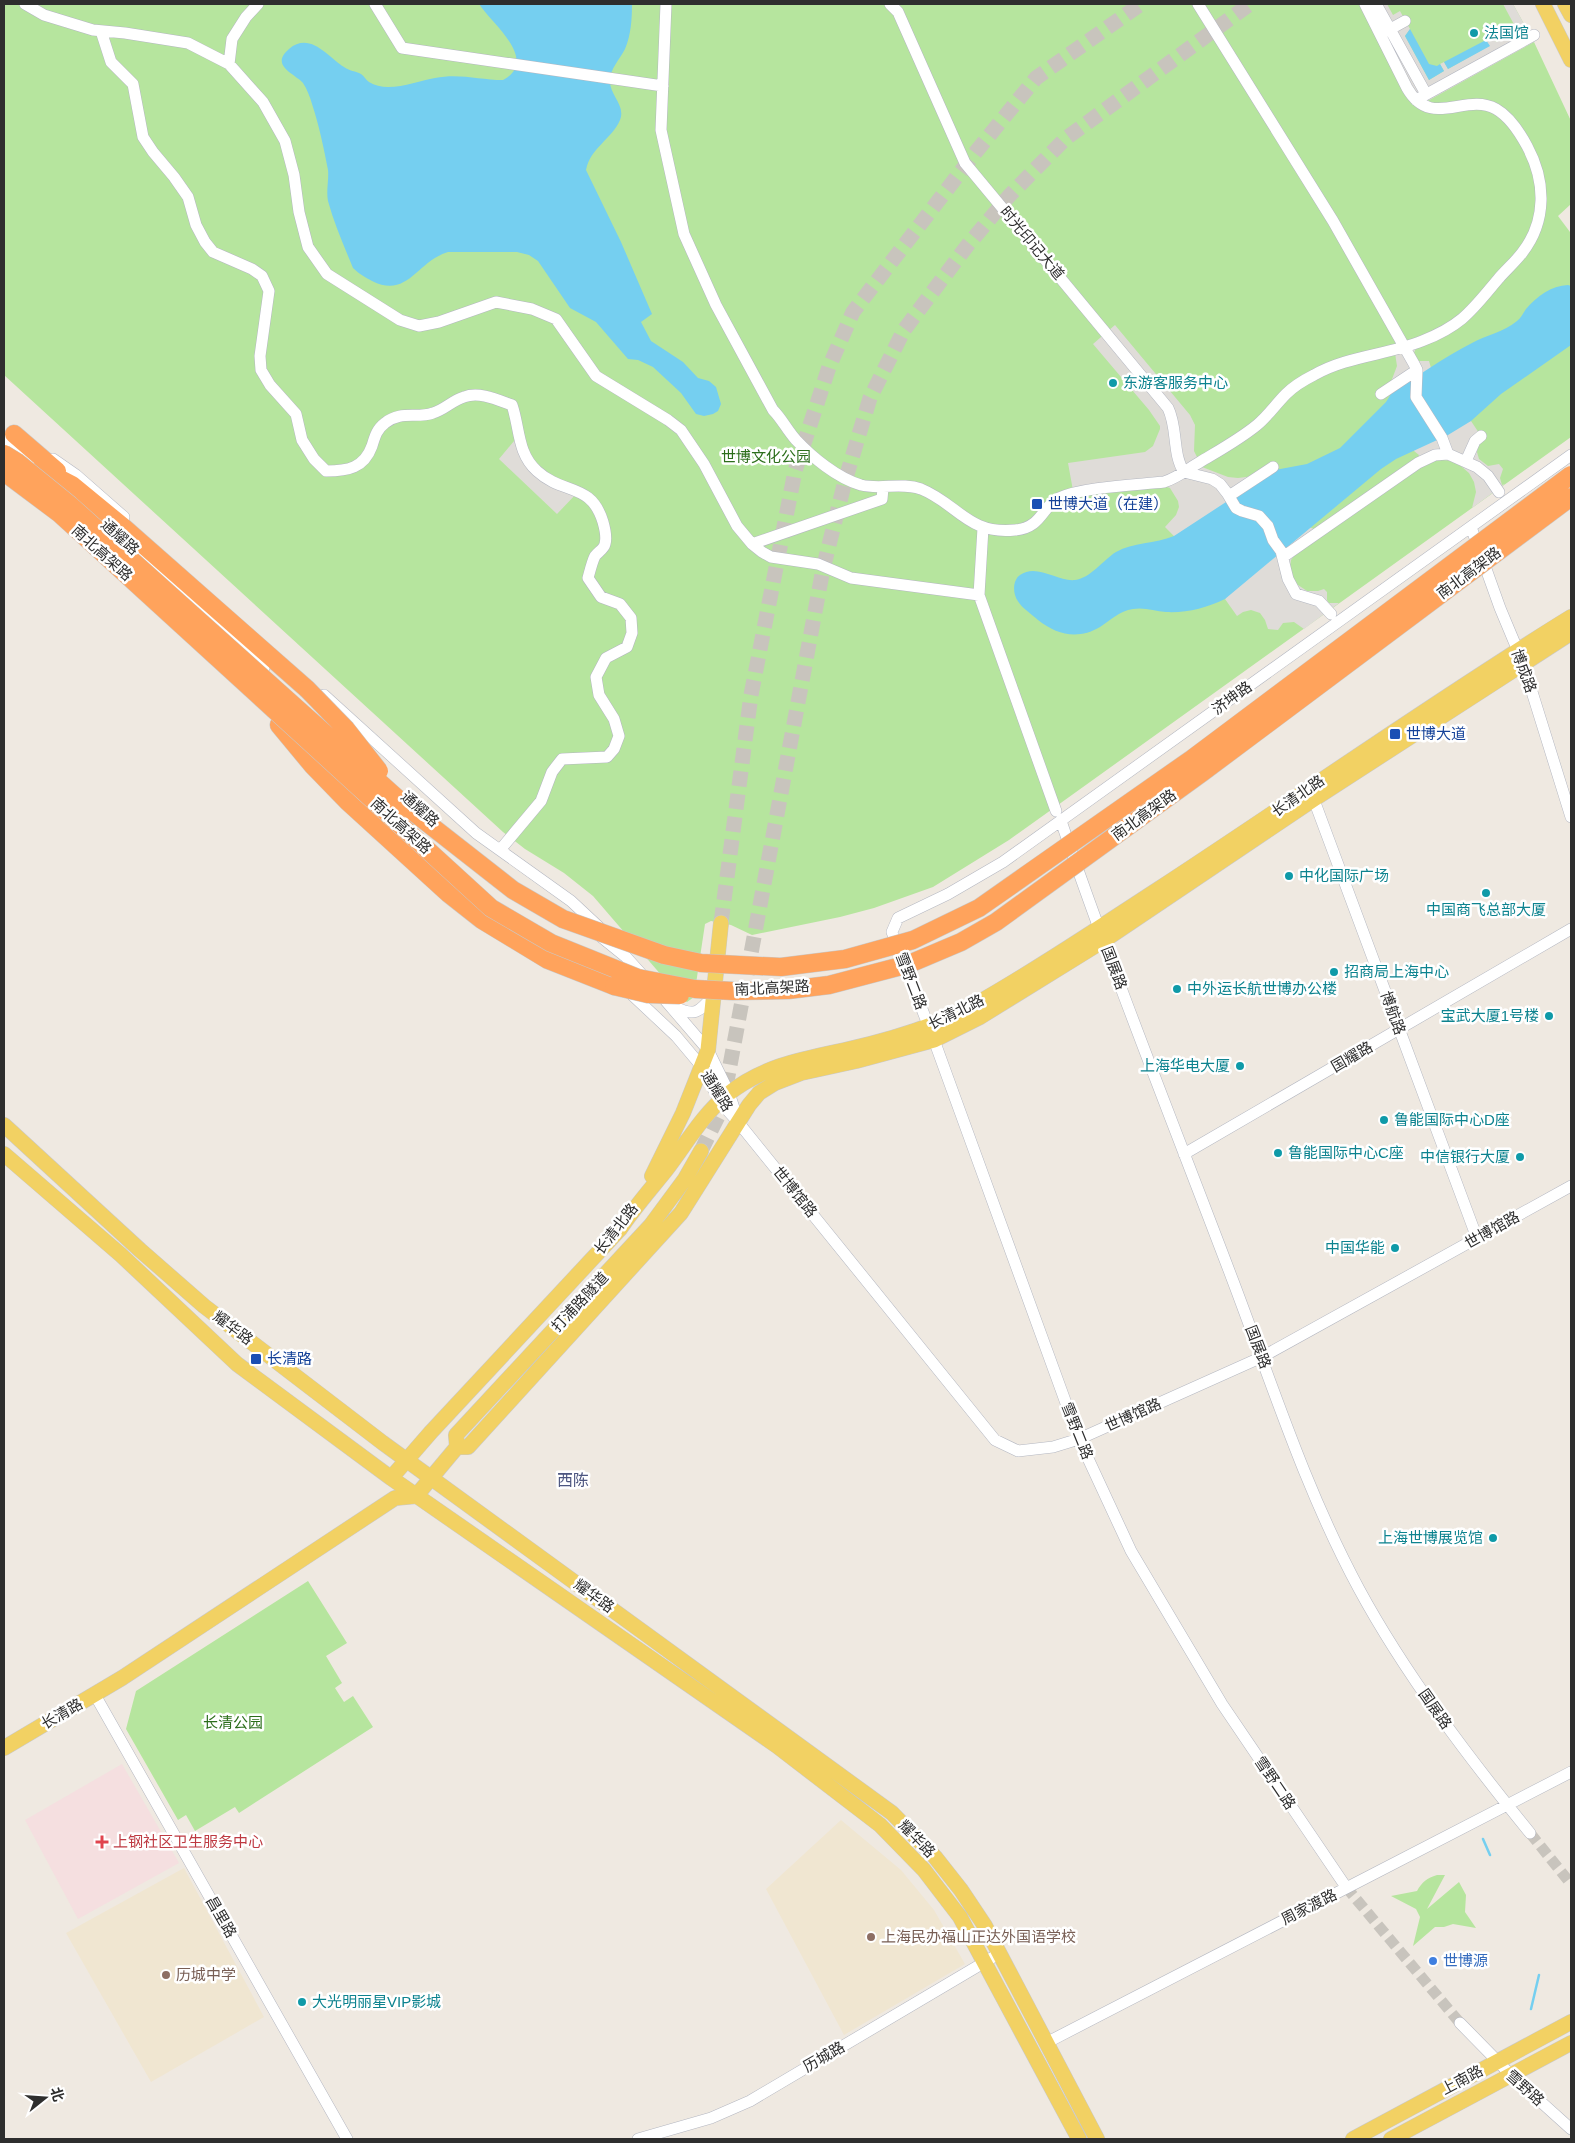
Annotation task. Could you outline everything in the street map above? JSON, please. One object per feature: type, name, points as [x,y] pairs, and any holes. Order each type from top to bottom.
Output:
[{"type":"highway","points":[[7,433],[122,526],[307,689],[346,729],[406,807]]},
{"type":"highway","name":"南北高架路","points":[[4,454],[17,462],[70,505],[406,807],[513,890],[571,922],[664,956],[700,963],[781,967],[845,959],[913,940],[979,908],[1193,758],[1571,475]]},
{"type":"highway","points":[[41,469],[72,484]]},
{"type":"highway","name":"南北高架路","points":[[4,472],[60,514],[491,908],[551,943],[638,978],[695,989],[733,991],[788,990],[829,985],[910,964],[961,942],[989,926],[1203,772],[1571,497]]},
{"type":"highway","points":[[279,725],[313,766],[348,801],[450,894],[482,920],[548,960],[614,986],[648,994],[690,995],[733,991]]},
{"type":"main road","points":[[1543,4],[1571,60]]},
{"type":"main road","points":[[1565,4],[1571,16]]},
{"type":"main road","name":"长清北路","points":[[431,1478],[457,1447],[468,1447],[681,1213],[738,1122],[759,1093],[775,1083],[801,1073],[856,1061],[980,1016],[1101,935],[1280,809],[1312,793],[1520,657],[1571,617]]},
{"type":"main road","name":"长清北路","points":[[1520,657],[1571,633]]},
{"type":"main road","points":[[640,1200],[684,1113],[708,1050],[721,923]]},
{"type":"main road","name":"长清北路","points":[[407,1460],[620,1229],[640,1200],[724,1097],[747,1081],[793,1061],[931,1033]]},
{"type":"main road","name":"耀华路","points":[[4,1125],[204,1306],[431,1478],[892,1814],[935,1858],[961,1890],[986,1926],[1097,2139]]},
{"type":"main road","name":"打浦路隧道","points":[[457,1447],[456,1435],[651,1225],[685,1179],[701,1151]]},
{"type":"main road","name":"耀华路","points":[[4,1154],[121,1255],[237,1364],[416,1496],[777,1746],[880,1825],[904,1847],[960,1917],[1079,2139]]},
{"type":"main road","points":[[395,1498],[391,1478],[407,1460]]},
{"type":"main road","points":[[416,1496],[431,1478]]},
{"type":"main road","name":"长清路","points":[[4,1748],[95,1695],[395,1498],[416,1496]]},
{"type":"main road","name":"上南路","points":[[1353,2139],[1571,2022]]},
{"type":"main road","name":"上南路","points":[[1391,2139],[1571,2043]]},
{"type":"street","points":[[25,4],[44,15],[101,31],[188,43],[229,64],[262,102],[285,141],[294,175],[299,212],[308,246],[326,274],[400,320],[419,326],[439,322],[496,302],[532,309],[556,319],[596,376],[681,430],[704,464],[737,526],[752,544],[771,557],[818,564],[852,578],[979,595],[984,528]]},
{"type":"street","points":[[229,64],[232,39],[246,17],[258,4]]},
{"type":"street","points":[[375,4],[402,48],[663,86]]},
{"type":"street","points":[[666,4],[661,130],[684,234],[716,306],[773,410],[795,438],[816,458],[839,474],[860,485],[883,488],[910,486],[920,489],[932,495],[966,519],[984,528],[994,530],[1017,530],[1035,523],[1055,500],[1066,495],[1164,482],[1184,472],[1230,444],[1257,424],[1288,392],[1315,374],[1339,364],[1421,342],[1455,326],[1475,308],[1522,253],[1533,236],[1540,218],[1542,200],[1534,162],[1528,146],[1507,117],[1495,108],[1484,105],[1440,109],[1424,106],[1421,97],[1407,88],[1376,4]]},
{"type":"street","name":"时光印记大道","points":[[890,4],[898,12],[965,163],[1168,408],[1174,423],[1178,461],[1184,472]]},
{"type":"street","points":[[1198,4],[1333,221],[1417,370],[1416,397],[1442,438],[1448,454]]},
{"type":"street","points":[[1365,4],[1385,32]]},
{"type":"street","points":[[1385,32],[1405,21]]},
{"type":"street","points":[[101,31],[111,62],[133,84],[143,137],[152,152],[174,177],[188,198],[196,225],[205,242],[213,252],[252,269],[262,276],[269,291],[260,356],[261,370],[270,386],[296,414],[302,440],[314,460],[326,471],[345,471],[356,468],[369,454],[376,432],[386,422],[398,416],[432,414],[464,396],[480,395],[512,405],[517,419],[521,449],[536,471],[554,484],[588,495],[599,509],[606,534],[605,546],[594,557],[588,578],[601,597],[620,604],[631,618],[632,625],[628,647],[606,658],[596,677],[598,695],[614,719],[619,736],[614,749],[607,757],[562,759],[552,772],[541,801],[500,850]]},
{"type":"street","points":[[1421,97],[1534,35]]},
{"type":"street","points":[[1381,394],[1417,370]]},
{"type":"street","points":[[7,433],[76,475],[469,826],[571,900],[626,957]]},
{"type":"street","name":"通耀路","points":[[7,433],[41,469],[115,532],[451,837],[493,869],[604,939],[626,957],[708,1050],[724,1097]]},
{"type":"street","points":[[1466,461],[1471,448],[1481,436]]},
{"type":"street","points":[[1283,557],[1418,463],[1435,455],[1448,454],[1466,461],[1488,476],[1499,492]]},
{"type":"street","name":"济坤路","points":[[892,932],[898,918],[976,879],[1059,816],[1571,455]]},
{"type":"street","points":[[1229,496],[1273,467]]},
{"type":"street","points":[[1184,472],[1212,479],[1220,484],[1236,508],[1260,516],[1268,526],[1283,557],[1288,579],[1296,594],[1319,601],[1330,614]]},
{"type":"street","name":"通耀路","points":[[4,480],[35,502],[386,825],[426,859],[566,945],[610,976],[648,1009],[676,1036],[702,1067],[724,1097],[738,1122]]},
{"type":"street","points":[[752,544],[882,499],[883,488]]},
{"type":"street","name":"博成路","points":[[1471,527],[1520,657],[1571,817]]},
{"type":"street","name":"国展路","points":[[979,595],[1101,935],[1303,1466],[1337,1544],[1360,1591],[1424,1694],[1530,1833]]},
{"type":"street","name":"博航路","points":[[1312,793],[1477,1238]]},
{"type":"street","name":"国耀路","points":[[1184,1154],[1571,929]]},
{"type":"street","name":"雪野二路","points":[[892,932],[931,1033],[1079,1439],[1131,1551],[1222,1704],[1346,1887]]},
{"type":"street","points":[[670,1005],[686,1013],[699,1011],[713,996]]},
{"type":"street","name":"世博馆路","points":[[738,1122],[995,1440],[1018,1451],[1053,1447],[1079,1439],[1262,1357],[1571,1186]]},
{"type":"street","name":"昌里路","points":[[95,1695],[347,2139]]},
{"type":"street","name":"周家渡路","points":[[1046,2043],[1571,1772]]},
{"type":"street","name":"历城路","points":[[638,2139],[711,2118],[750,2100],[1000,1953]]},
{"type":"street","name":"雪野路","points":[[1460,2023],[1497,2062],[1571,2129]]},
{"type":"shaded area","points":[[1368,4],[1387,4],[1393,15],[1400,11],[1410,29],[1405,36],[1429,80],[1444,71],[1440,64],[1444,62],[1448,69],[1489,46],[1486,40],[1493,36],[1496,42],[1509,34],[1505,29],[1509,24],[1515,31],[1517,30],[1503,4],[1513,4],[1534,42],[1424,103],[1416,97]]},
{"type":"shaded area","points":[[1115,325],[1190,415],[1195,425],[1194,451],[1202,467],[1228,477],[1254,476],[1309,527],[1314,529],[1291,560],[1290,567],[1295,583],[1307,591],[1324,589],[1327,592],[1329,603],[1339,603],[1304,629],[1294,622],[1283,623],[1278,630],[1268,629],[1260,613],[1251,610],[1237,616],[1225,599],[1230,593],[1165,527],[1176,515],[1179,507],[1178,501],[1170,488],[1164,486],[1074,496],[1068,463],[1145,452],[1153,446],[1160,429],[1160,426],[1149,410],[1093,344]]},
{"type":"shaded area","points":[[1417,346],[1413,355],[1417,361],[1429,361],[1431,368],[1467,422],[1471,421],[1483,439],[1478,445],[1479,459],[1488,466],[1499,464],[1503,469],[1500,478],[1502,485],[1505,484],[1472,508],[1476,492],[1474,482],[1469,473],[1455,461],[1418,458],[1419,455],[1414,451],[1395,393],[1386,395],[1397,366],[1395,353]]},
{"type":"shaded area","points":[[519,435],[536,471],[578,492],[557,514],[499,459]]},
{"type":"shaded area","name":"上钢社区卫生服务中心","points":[[122,1764],[179,1863],[78,1919],[25,1820]]},
{"type":"shaded area","name":"上海民办福山正达外国语学校","points":[[841,1820],[901,1870],[934,1910],[965,1964],[844,2035],[766,1889]]},
{"type":"shaded area","name":"历城中学","points":[[184,1868],[264,2017],[151,2082],[66,1933]]},
{"type":"green space","name":"世博文化公园","points":[[4,4],[1513,4],[1534,42],[1571,121],[1571,204],[1558,216],[1571,231],[1571,437],[1009,840],[933,887],[874,908],[752,935],[731,925],[711,921],[705,924],[694,997],[687,1002],[681,998],[593,896],[564,873],[525,849],[503,832],[4,375]]},
{"type":"green space","name":"长清公园","points":[[308,1581],[347,1643],[326,1656],[342,1683],[335,1688],[344,1702],[353,1696],[373,1727],[239,1813],[235,1807],[195,1831],[186,1815],[178,1820],[126,1729],[136,1691]]},
{"type":"green space","points":[[1437,1875],[1445,1875],[1427,1909],[1459,1882],[1466,1895],[1465,1912],[1476,1928],[1453,1924],[1435,1927],[1413,1946],[1420,1917],[1416,1909],[1391,1896],[1417,1891],[1425,1881]]},
{"type":"water","points":[[479,4],[632,4],[629,38],[610,76],[610,85],[621,110],[620,120],[612,133],[596,150],[588,162],[586,170],[621,242],[652,314],[641,322],[651,341],[683,362],[698,378],[709,381],[716,387],[721,404],[718,411],[713,414],[704,416],[696,414],[681,393],[653,367],[638,360],[628,359],[596,322],[570,308],[538,261],[529,255],[517,252],[448,252],[428,263],[404,282],[395,285],[384,285],[372,281],[353,268],[328,201],[328,170],[311,101],[303,83],[283,65],[284,55],[297,44],[311,44],[346,68],[361,74],[369,82],[384,87],[402,86],[444,77],[461,76],[503,80],[513,72],[517,62],[515,52],[502,31]]},
{"type":"water","points":[[1410,29],[1429,64],[1437,66],[1440,64],[1444,71],[1429,80],[1405,36]]},
{"type":"water","points":[[1486,40],[1490,46],[1448,69],[1444,62]]},
{"type":"water","points":[[1571,286],[1571,345],[1501,394],[1471,421],[1448,435],[1396,459],[1381,469],[1225,599],[1211,605],[1181,612],[1141,608],[1128,610],[1092,631],[1084,634],[1068,634],[1045,625],[1024,609],[1016,599],[1014,584],[1020,575],[1033,571],[1068,580],[1081,579],[1116,552],[1174,536],[1275,470],[1307,464],[1340,448],[1386,402],[1391,394],[1420,374],[1477,340],[1512,325],[1520,318],[1530,304],[1540,296],[1556,287]]},
{"type":"waterway","points":[[1483,1839],[1490,1855]]},
{"type":"waterway","points":[[1531,2009],[1539,1975]]},
{"type":"tunnel","points":[[721,923],[751,695],[795,471],[829,367],[853,312],[975,153],[1036,78],[1141,4]]},
{"type":"tunnel","points":[[701,1151],[722,1108],[823,569],[845,481],[870,398],[904,330],[967,246],[1009,196],[1065,139],[1250,4]]},
{"type":"tunnel","points":[[1530,1833],[1571,1884]]},
{"type":"tunnel","points":[[1346,1887],[1460,2023]]},
{"type":"place","name":"法国馆","points":[[1474,33]]},
{"type":"place","name":"东游客服务中心","points":[[1113,383]]},
{"type":"place","name":"世博大道（在建）","points":[[1037,504]]},
{"type":"place","name":"世博大道","points":[[1395,734]]},
{"type":"place","name":"中化国际广场","points":[[1289,876]]},
{"type":"place","name":"中国商飞总部大厦","points":[[1486,893]]},
{"type":"place","name":"招商局上海中心","points":[[1334,972]]},
{"type":"place","name":"中外运长航世博办公楼","points":[[1177,989]]},
{"type":"place","name":"宝武大厦1号楼","points":[[1549,1016]]},
{"type":"place","name":"上海华电大厦","points":[[1240,1066]]},
{"type":"place","name":"鲁能国际中心D座","points":[[1384,1120]]},
{"type":"place","name":"鲁能国际中心C座","points":[[1278,1153]]},
{"type":"place","name":"中信银行大厦","points":[[1520,1157]]},
{"type":"place","name":"中国华能","points":[[1395,1248]]},
{"type":"place","name":"长清路","points":[[256,1359]]},
{"type":"place","name":"上海世博展览馆","points":[[1493,1538]]},
{"type":"place","name":"上钢社区卫生服务中心","points":[[102,1842]]},
{"type":"place","name":"上海民办福山正达外国语学校","points":[[871,1937]]},
{"type":"place","name":"世博源","points":[[1433,1961]]},
{"type":"place","name":"历城中学","points":[[166,1975]]},
{"type":"place","name":"大光明丽星VIP影城","points":[[302,2002]]},
{"type":"district","name":"西陈","points":[[573,1480]]}]
